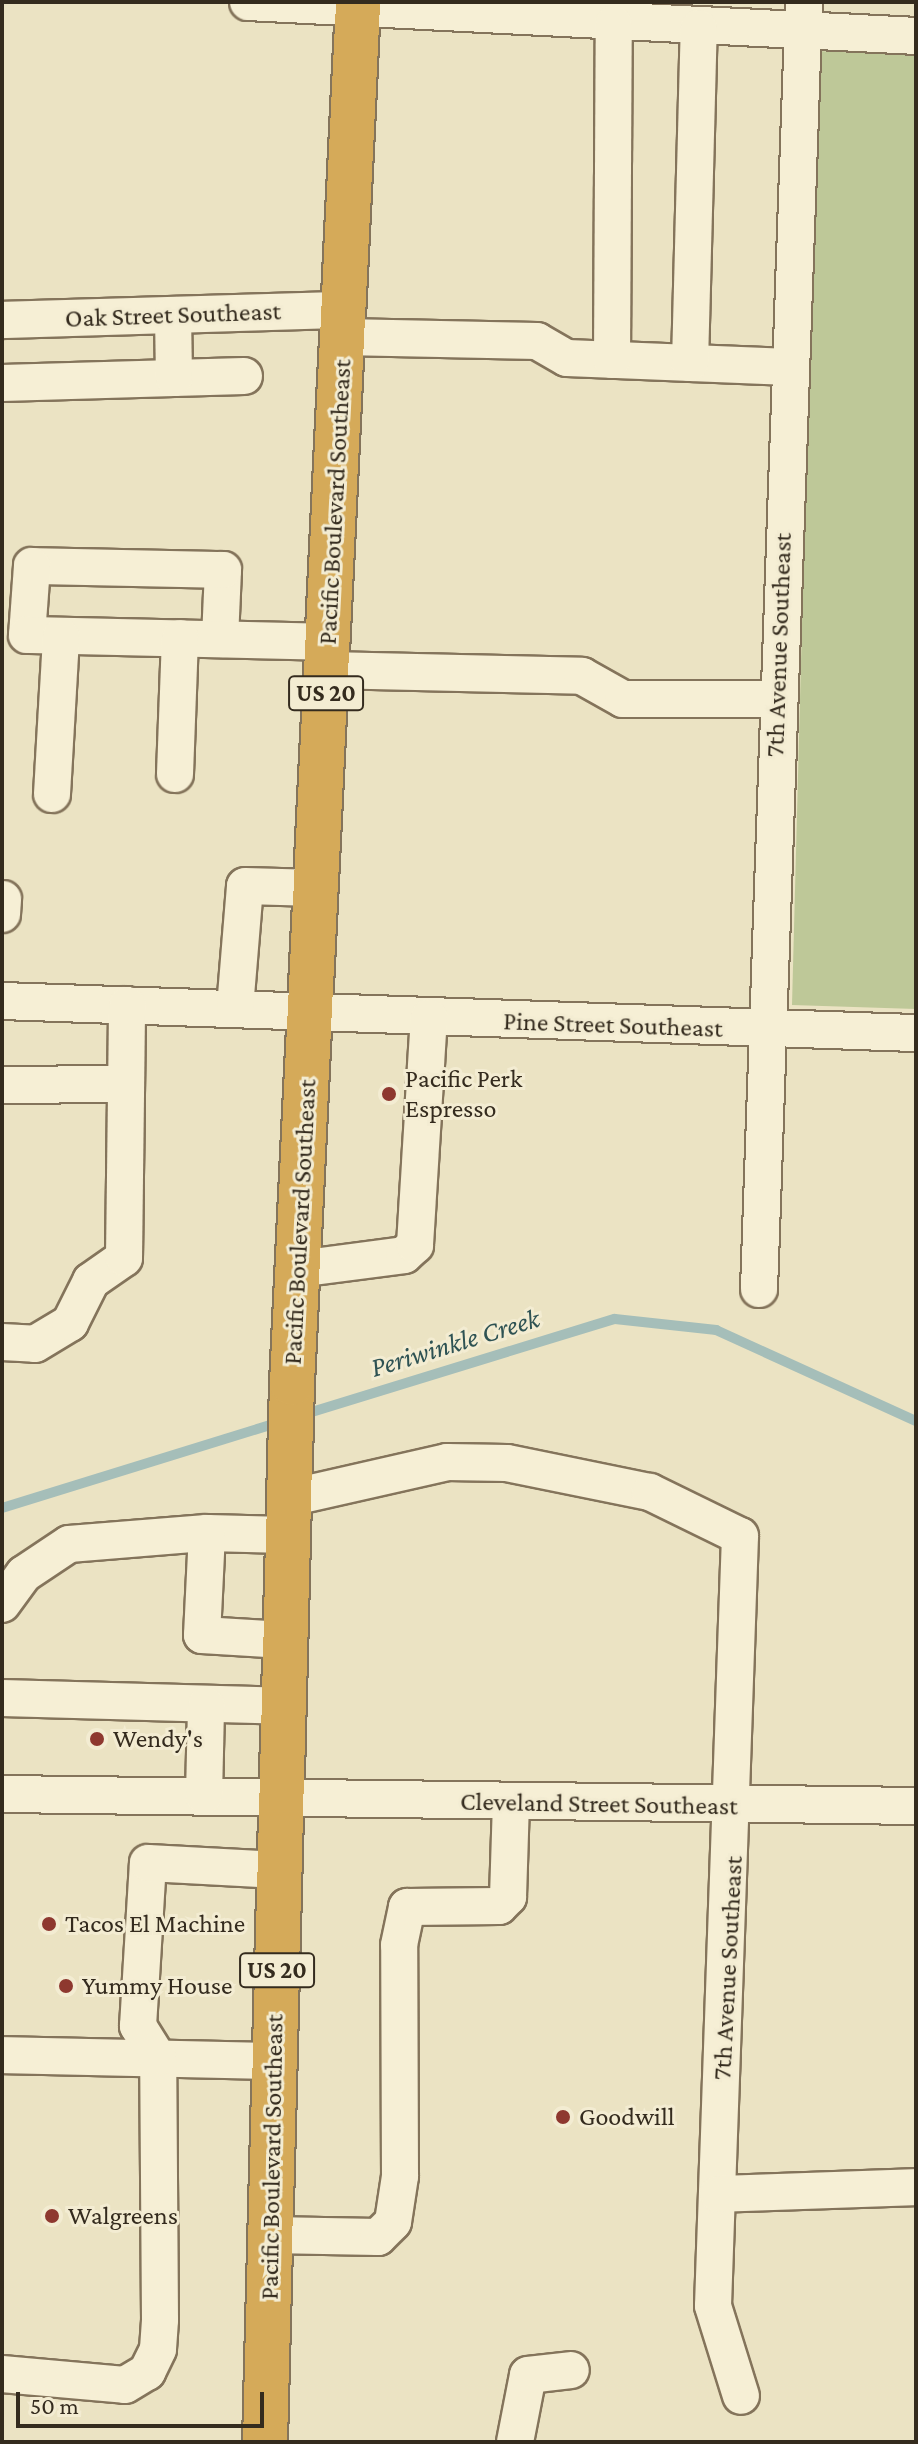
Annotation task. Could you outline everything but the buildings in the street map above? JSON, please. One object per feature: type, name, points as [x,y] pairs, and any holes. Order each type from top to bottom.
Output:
[{"type":"highway","name":"Pacific Boulevard Southeast","points":[[265,2442],[292,1383],[358,5]]},
{"type":"street","points":[[248,2],[556,11],[614,24],[699,28],[804,18],[916,36]]},
{"type":"street","name":"7th Avenue Southeast","points":[[759,1289],[764,1031],[804,18]]},
{"type":"street","points":[[612,360],[614,24]]},
{"type":"street","points":[[690,363],[699,28]]},
{"type":"street","points":[[173,315],[174,378]]},
{"type":"street","name":"Oak Street Southeast","points":[[2,320],[173,315],[343,323],[537,341],[567,358],[790,367]]},
{"type":"street","points":[[2,383],[244,376]]},
{"type":"street","points":[[220,639],[223,570],[32,566],[16,586],[27,635],[220,639],[327,656],[582,676],[623,699],[777,699]]},
{"type":"street","points":[[52,794],[61,636]]},
{"type":"street","points":[[175,774],[180,638]]},
{"type":"street","points":[[235,1008],[245,886],[317,888]]},
{"type":"street","points":[[2,914],[3,899]]},
{"type":"street","name":"Pine Street Southeast","points":[[2,1001],[764,1031],[916,1033]]},
{"type":"street","points":[[2,1342],[35,1344],[70,1323],[91,1281],[124,1258],[127,1005]]},
{"type":"street","points":[[298,1269],[404,1255],[415,1245],[429,1017]]},
{"type":"street","points":[[2,1085],[126,1084]]},
{"type":"street","name":"7th Avenue Southeast","points":[[288,1516],[447,1462],[507,1463],[650,1492],[740,1536],[735,1808],[713,2306],[741,2396]]},
{"type":"street","points":[[2,1604],[24,1574],[69,1544],[207,1533],[288,1516]]},
{"type":"street","points":[[207,1533],[202,1635],[284,1640]]},
{"type":"street","points":[[2,1698],[283,1706]]},
{"type":"street","points":[[204,1796],[206,1705]]},
{"type":"street","name":"Cleveland Street Southeast","points":[[2,1794],[281,1795],[735,1808],[916,1806]]},
{"type":"street","points":[[270,2235],[378,2237],[393,2222],[400,2176],[399,1945],[407,1907],[499,1906],[508,1897],[511,1801]]},
{"type":"street","points":[[2,2374],[125,2385],[147,2372],[158,2349],[159,2278],[158,2058],[138,2026],[148,1863],[279,1870]]},
{"type":"street","points":[[2,2055],[275,2061]]},
{"type":"street","points":[[718,2194],[916,2187]]},
{"type":"street","points":[[515,2442],[528,2375],[571,2370]]},
{"type":"green space","points":[[817,51],[916,55],[916,1009],[792,1005]]},
{"type":"waterway","name":"Periwinkle Creek","points":[[302,1415],[615,1319],[716,1330],[916,1421]]},
{"type":"waterway","name":"Periwinkle Creek","points":[[2,1508],[279,1422]]},
{"type":"place","name":"Pacific Perk Espresso","points":[[389,1094]]},
{"type":"place","name":"Wendy's","points":[[97,1739]]},
{"type":"place","name":"Tacos El Machine","points":[[49,1924]]},
{"type":"place","name":"Yummy House","points":[[66,1986]]},
{"type":"place","name":"Goodwill","points":[[563,2117]]},
{"type":"place","name":"Walgreens","points":[[52,2216]]}]
